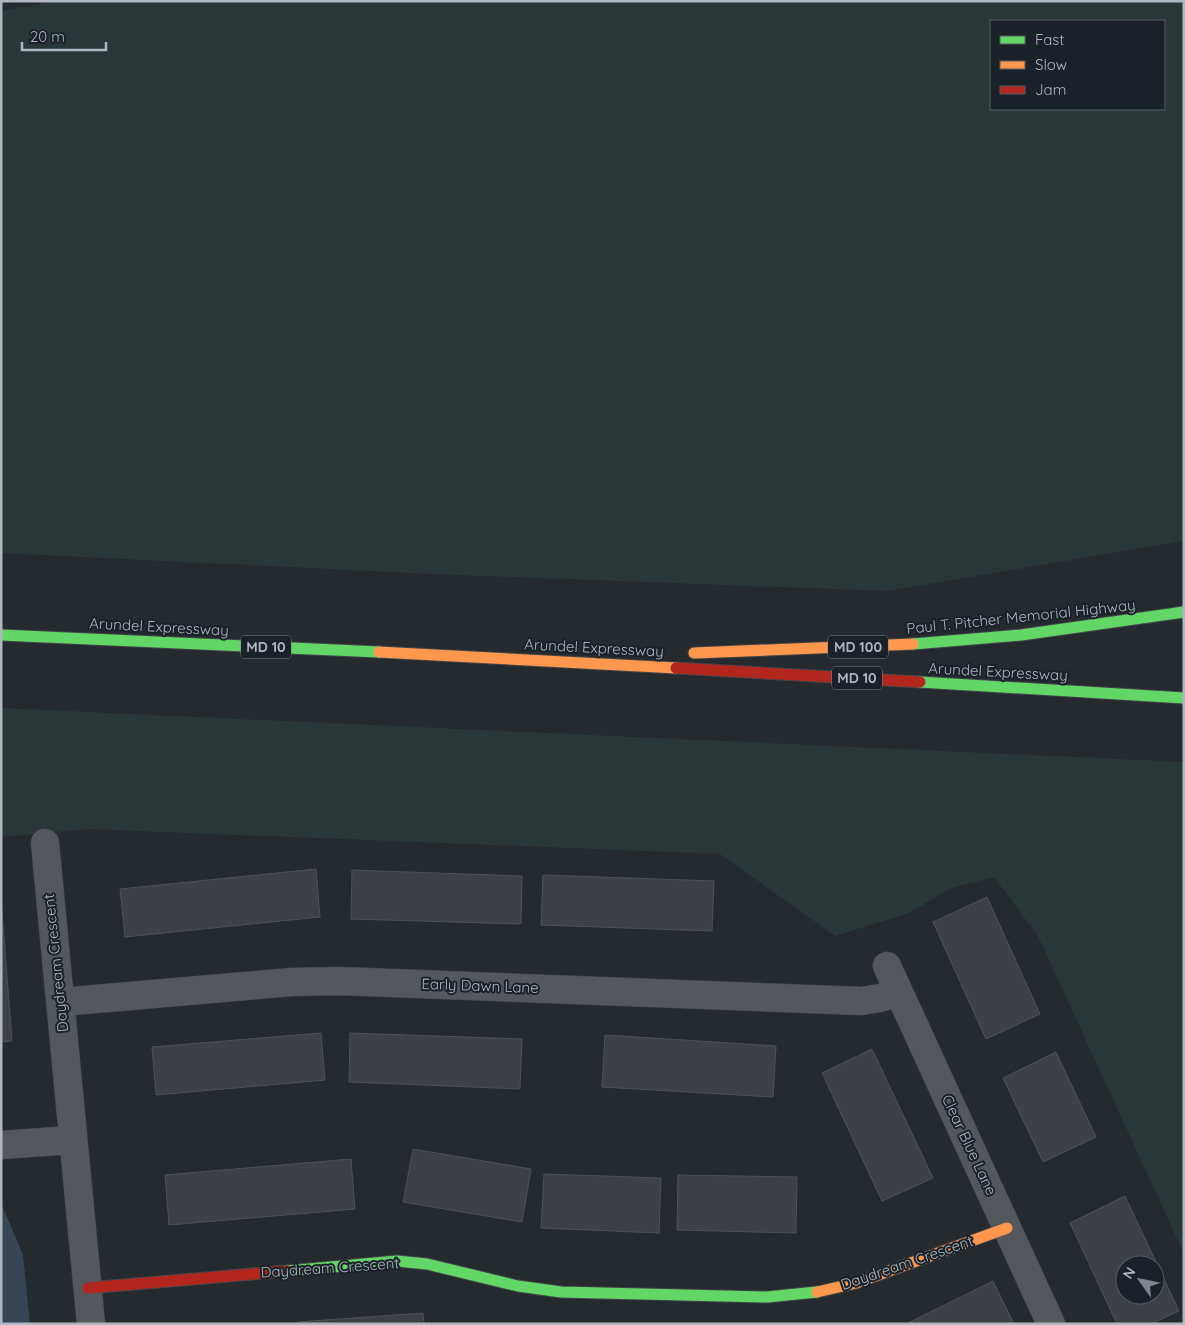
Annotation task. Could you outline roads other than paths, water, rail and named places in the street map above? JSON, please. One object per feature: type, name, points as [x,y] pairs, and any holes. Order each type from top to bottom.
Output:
[{"type":"main road","name":"Paul T. Pitcher Memorial Highway","points":[[678,654],[913,645],[1021,635],[1184,612]]},
{"type":"main road","name":"Arundel Expressway","points":[[1,635],[530,659],[1184,698]]},
{"type":"main road","points":[[530,659],[648,655]]},
{"type":"main road","name":"Daydream Crescent","points":[[88,1288],[397,1261],[427,1264],[518,1286],[560,1292],[767,1297],[813,1293],[856,1284],[1007,1228]]},
{"type":"street","name":"Daydream Crescent","points":[[44,843],[88,1288]]},
{"type":"street","name":"Clear Blue Lane","points":[[887,966],[1050,1324]]},
{"type":"street","name":"Early Dawn Lane","points":[[60,1002],[292,982],[339,981],[861,1001],[899,992]]},
{"type":"street","points":[[1,1145],[72,1140]]},
{"type":"street","points":[[88,1288],[91,1324]]},
{"type":"water","points":[[1,1203],[23,1255],[30,1324],[1,1324]]}]
